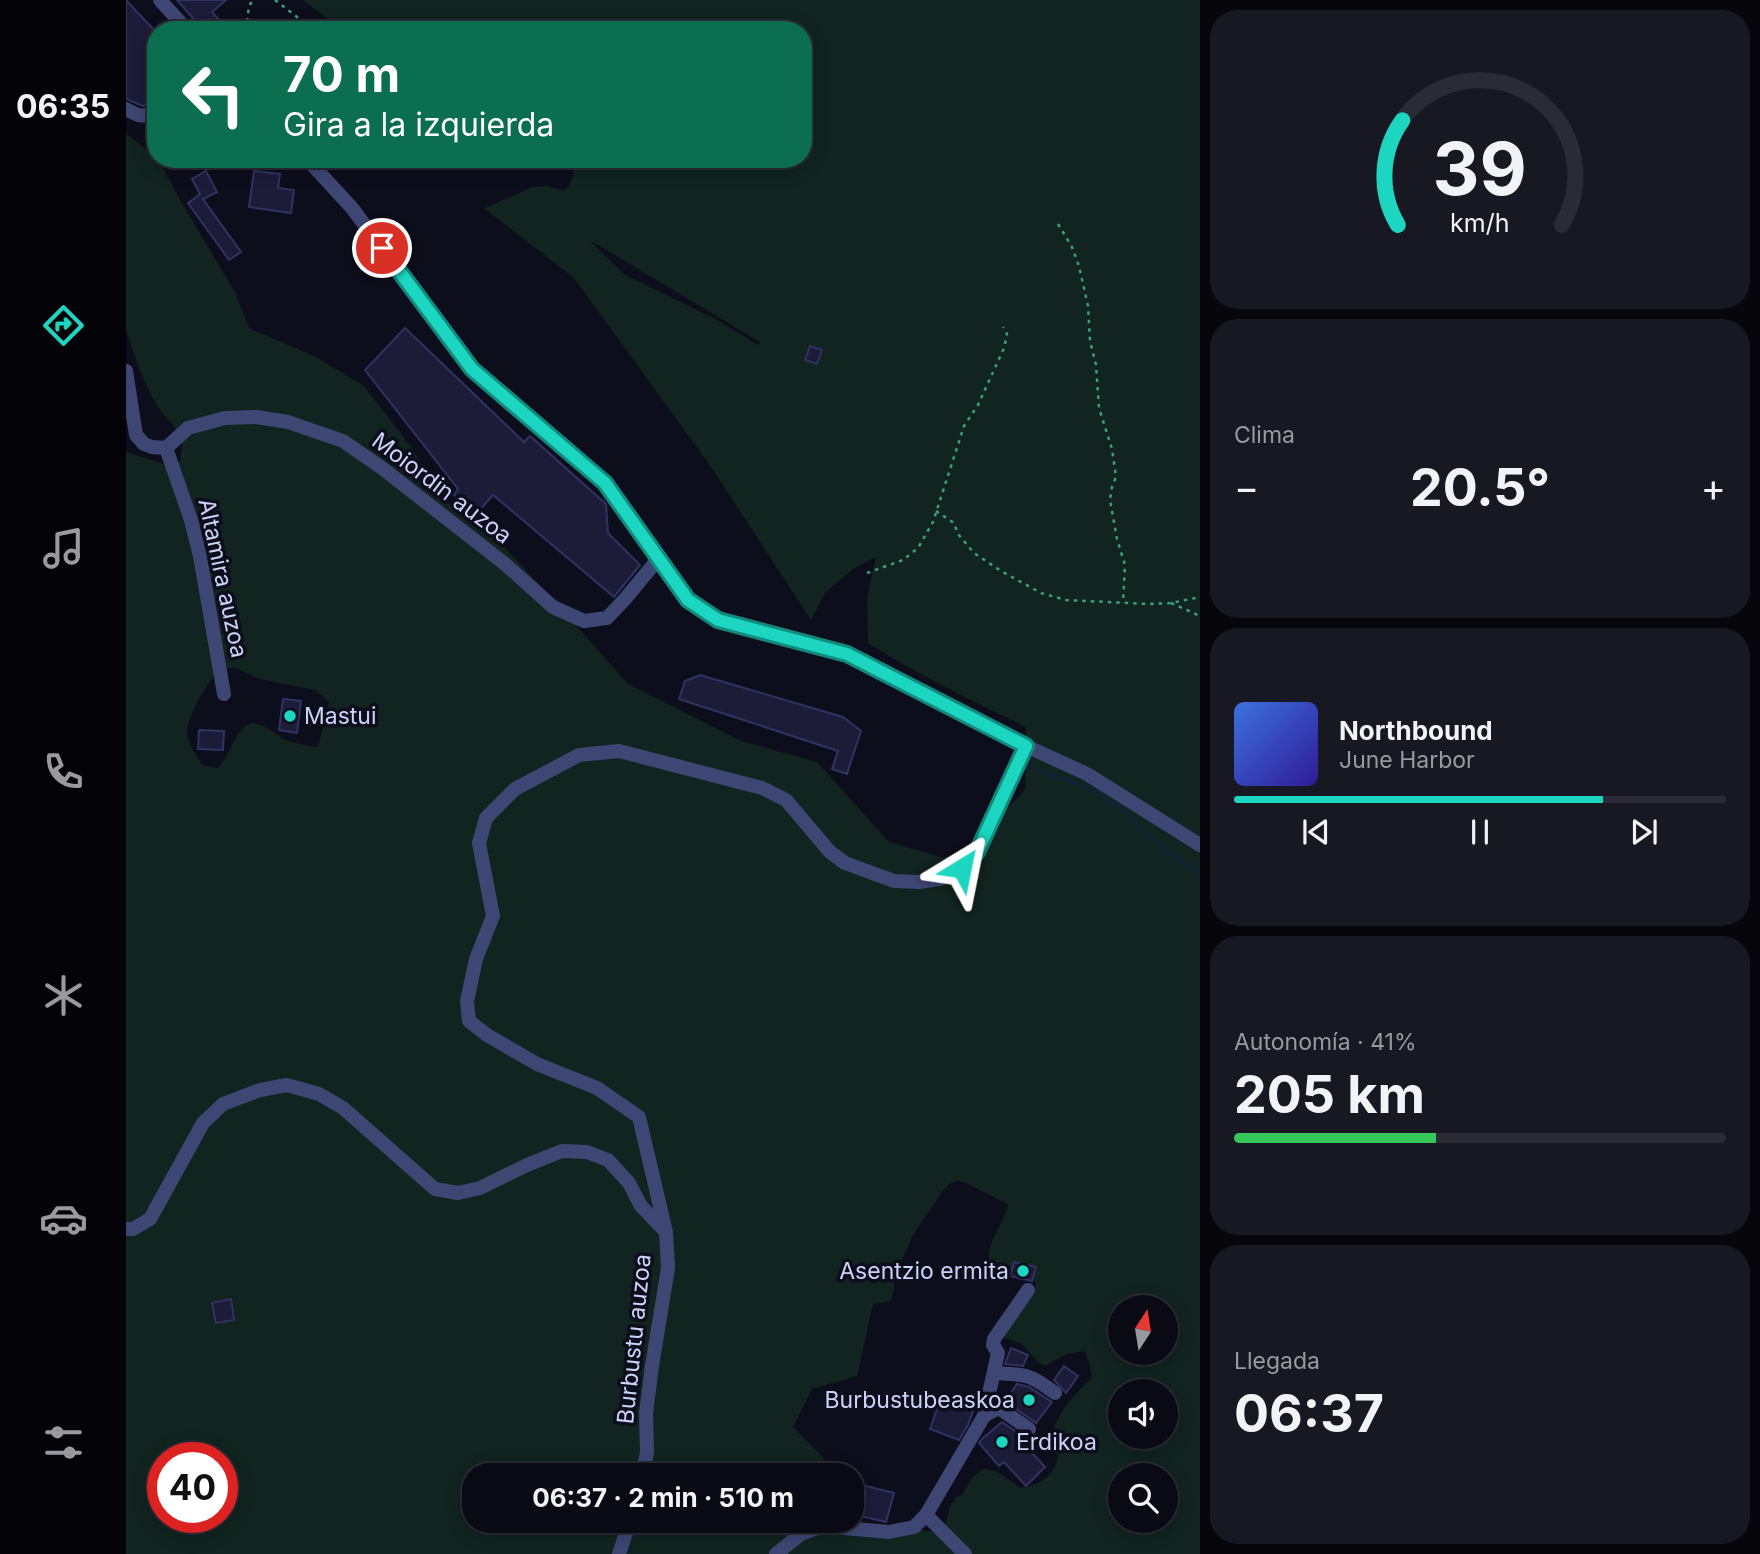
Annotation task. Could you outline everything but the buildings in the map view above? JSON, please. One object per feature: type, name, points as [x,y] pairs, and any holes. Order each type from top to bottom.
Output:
[{"type":"street","points":[[160,0],[179,21]]},
{"type":"street","points":[[126,110],[139,116],[147,115]]},
{"type":"street","points":[[315,168],[352,208],[472,369],[605,483],[688,600],[718,620],[843,652],[1026,746],[1087,774],[1200,845]]},
{"type":"street","points":[[126,371],[136,435],[144,444],[166,448]]},
{"type":"street","name":"Moiordin auzoa","points":[[166,448],[188,428],[225,418],[256,417],[288,422],[343,441],[505,564],[553,607],[584,621],[607,618],[659,558]]},
{"type":"street","name":"Altamira auzoa","points":[[166,448],[191,520],[200,556],[225,694]]},
{"type":"street","name":"Burbustu auzoa","points":[[645,1463],[646,1413],[668,1268],[666,1232],[639,1117],[597,1088],[537,1064],[486,1035],[468,1021],[467,1001],[476,959],[493,916],[479,843],[486,818],[515,789],[579,755],[619,751],[762,788],[786,800],[830,852],[845,863],[894,881],[919,883],[940,879],[962,868],[977,852],[1026,746]]},
{"type":"street","points":[[126,1229],[133,1229],[150,1219],[203,1123],[223,1104],[260,1090],[287,1085],[319,1094],[343,1108],[435,1189],[458,1193],[480,1188],[527,1164],[562,1151],[587,1152],[608,1160],[629,1183],[641,1206],[666,1232]]},
{"type":"street","points":[[776,1554],[800,1534],[823,1526],[889,1532],[914,1527],[926,1515],[984,1416],[998,1353],[993,1345],[994,1339],[1028,1290]]},
{"type":"street","points":[[994,1373],[1032,1377],[1055,1393]]},
{"type":"street","points":[[984,1416],[996,1409],[1002,1410],[1029,1429]]},
{"type":"street","points":[[926,1515],[965,1554]]},
{"type":"street","points":[[619,1554],[626,1533]]},
{"type":"path","points":[[247,21],[249,6],[253,0]]},
{"type":"path","points":[[275,0],[302,21]]},
{"type":"path","points":[[1058,224],[1079,265],[1088,306],[1099,408],[1112,449],[1116,477],[1110,500],[1125,565],[1122,603]]},
{"type":"path","points":[[867,573],[903,561],[918,548],[933,522],[964,426],[978,405],[1003,348],[1007,334],[1003,327]]},
{"type":"path","points":[[936,511],[954,523],[958,534],[974,553],[1041,593],[1066,600],[1148,604],[1200,597]]},
{"type":"path","points":[[1171,603],[1200,616]]},
{"type":"green space","points":[[303,0],[1200,0],[1200,1554],[126,1554],[126,452],[164,464],[180,462],[182,446],[175,427],[153,399],[126,331],[126,134],[147,149],[147,168],[163,168],[236,294],[249,328],[314,356],[364,386],[412,448],[442,502],[468,509],[628,684],[741,741],[817,762],[889,842],[944,858],[972,844],[1025,790],[1026,727],[926,677],[868,643],[867,597],[876,557],[853,569],[825,593],[811,620],[709,464],[574,278],[484,208],[533,187],[547,186],[565,191],[574,176],[574,168],[812,168],[812,21],[330,21]],"holes":[[[590,241],[760,342],[758,345],[716,319],[625,275]],[[233,667],[260,679],[315,690],[329,702],[318,747],[288,741],[262,725],[251,723],[240,731],[218,768],[203,765],[192,749],[187,731],[190,718],[210,681]],[[958,1181],[1008,1204],[990,1247],[989,1260],[1000,1267],[1026,1275],[1036,1283],[1035,1291],[998,1335],[1022,1344],[1042,1365],[1067,1354],[1085,1351],[1090,1366],[1092,1378],[1071,1400],[1055,1426],[1053,1433],[1057,1460],[1055,1467],[1046,1477],[1021,1488],[996,1471],[984,1469],[972,1478],[962,1495],[956,1497],[950,1507],[943,1534],[923,1530],[864,1529],[864,1533],[462,1533],[462,1463],[824,1463],[823,1457],[793,1427],[812,1389],[857,1376],[873,1304],[891,1301],[897,1272],[913,1235],[943,1191],[949,1184]]]},
{"type":"waterway","points":[[1031,767],[1089,788],[1123,810],[1166,851],[1200,873]]},
{"type":"place","name":"Mastui","points":[[290,716]]},
{"type":"place","name":"Asentzio ermita","points":[[1023,1271]]},
{"type":"place","name":"Burbustubeaskoa","points":[[1029,1400]]},
{"type":"place","name":"Erdikoa","points":[[1002,1442]]},
{"type":"route","points":[[382,248],[472,369],[605,483],[688,600],[718,620],[843,652],[1026,746],[977,852],[962,868]]}]
